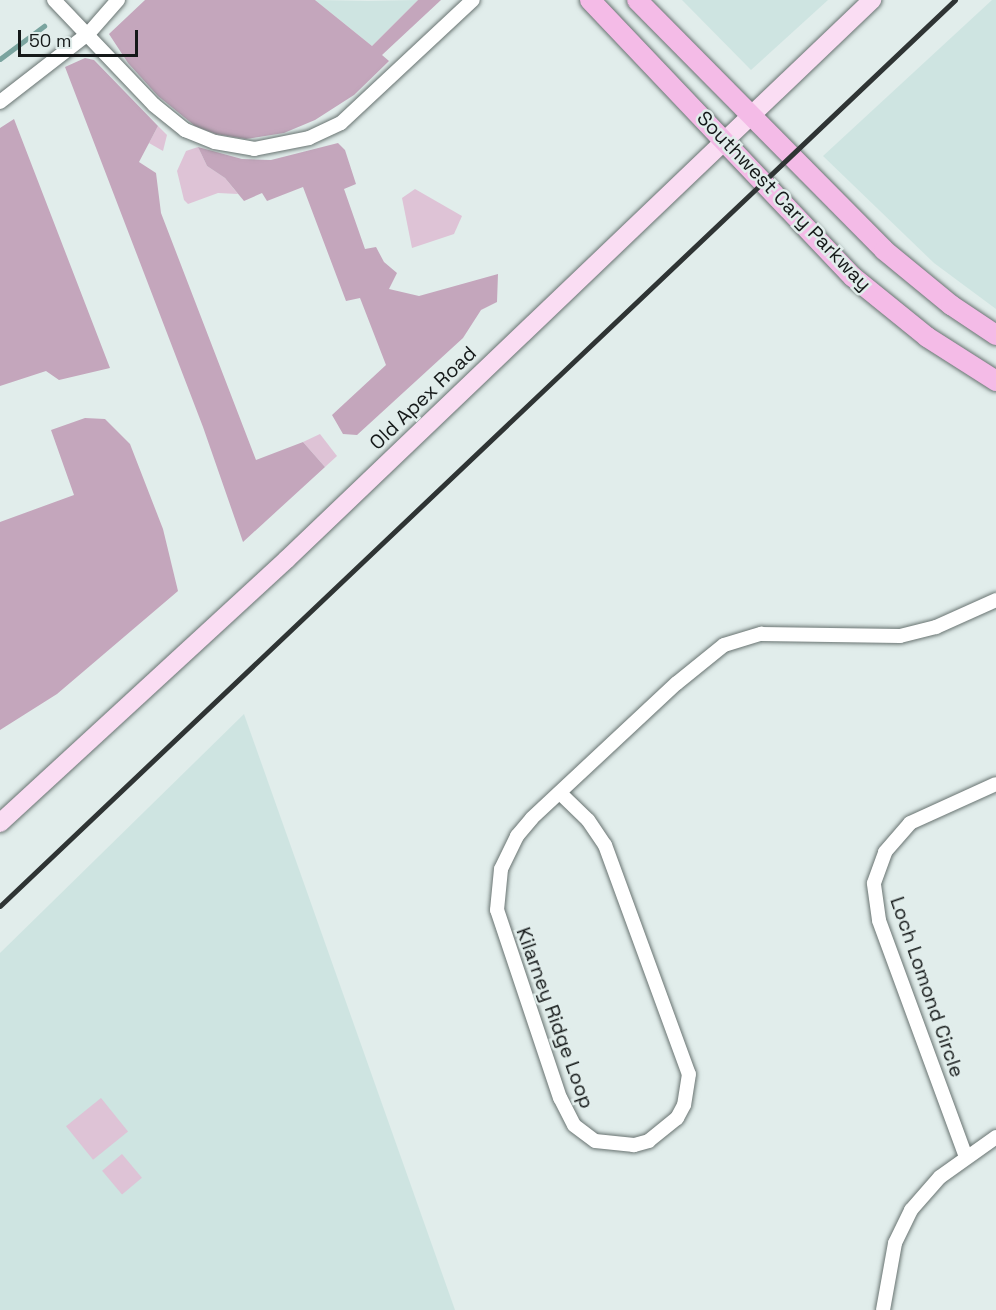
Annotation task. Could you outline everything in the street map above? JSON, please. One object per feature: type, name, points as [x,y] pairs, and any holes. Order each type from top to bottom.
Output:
[{"type":"main road","name":"Southwest Cary Parkway","points":[[590,0],[725,141],[762,185],[860,284],[927,337],[996,381]]},
{"type":"main road","name":"Southwest Cary Parkway","points":[[637,0],[884,250],[951,305],[996,335]]},
{"type":"main road","name":"Old Apex Road","points":[[0,823],[286,560],[872,0]]},
{"type":"street","points":[[54,0],[88,33],[154,105],[185,130],[214,142],[254,149],[309,138],[341,123],[473,0]]},
{"type":"street","points":[[0,102],[88,33],[118,0]]},
{"type":"street","name":"Kilarney Ridge Loop","points":[[561,794],[588,820],[606,845],[687,1067],[688,1092],[677,1118],[649,1141],[634,1145],[619,1147],[595,1141],[566,1112],[500,926],[497,884],[506,854],[532,818],[561,794],[700,662],[724,645],[761,634],[900,636],[936,627],[996,600]]},
{"type":"street","name":"Loch Lomond Circle","points":[[966,1158],[879,920],[874,883],[885,852],[910,823],[996,783]]},
{"type":"street","points":[[883,1310],[891,1260],[903,1224],[922,1195],[966,1158],[996,1137]]},
{"type":"shaded area","points":[[145,0],[315,0],[372,46],[418,0],[441,0],[382,55],[389,61],[354,95],[315,120],[284,133],[246,139],[216,134],[195,126],[158,96],[128,63],[109,34]]},
{"type":"shaded area","points":[[315,0],[368,1],[418,0],[372,46]]},
{"type":"shaded area","points":[[682,0],[828,0],[751,70]]},
{"type":"shaded area","points":[[992,0],[996,0],[996,309],[934,263],[823,156]]},
{"type":"shaded area","points":[[85,58],[94,60],[158,126],[139,162],[156,173],[161,213],[256,460],[303,442],[325,467],[243,542],[203,427],[65,67]]},
{"type":"shaded area","points":[[14,119],[110,368],[59,380],[46,371],[0,386],[0,128]]},
{"type":"shaded area","points":[[158,126],[167,135],[163,151],[149,143]]},
{"type":"shaded area","points":[[338,143],[345,150],[356,184],[344,189],[365,249],[376,247],[384,262],[397,273],[389,289],[419,296],[498,274],[497,302],[481,310],[463,338],[357,435],[343,434],[332,415],[386,365],[360,298],[346,301],[303,187],[267,201],[262,193],[244,201],[225,178],[207,166],[198,147],[242,159],[271,160]]},
{"type":"shaded area","points":[[198,147],[207,166],[225,178],[238,194],[218,193],[188,204],[184,200],[177,171],[186,151]]},
{"type":"shaded area","points":[[415,189],[462,216],[454,234],[412,248],[402,198]]},
{"type":"shaded area","points":[[85,418],[105,419],[130,444],[163,529],[178,591],[57,694],[0,730],[0,522],[74,495],[51,430]]},
{"type":"shaded area","points":[[320,434],[337,456],[325,467],[303,442]]},
{"type":"shaded area","points":[[244,714],[455,1310],[0,1310],[0,953]]},
{"type":"shaded area","points":[[101,1098],[128,1131],[93,1160],[66,1126]]},
{"type":"shaded area","points":[[122,1154],[142,1178],[122,1194],[102,1171]]},
{"type":"waterway","points":[[0,59],[44,26]]},
{"type":"railway","points":[[0,906],[955,0]]}]
